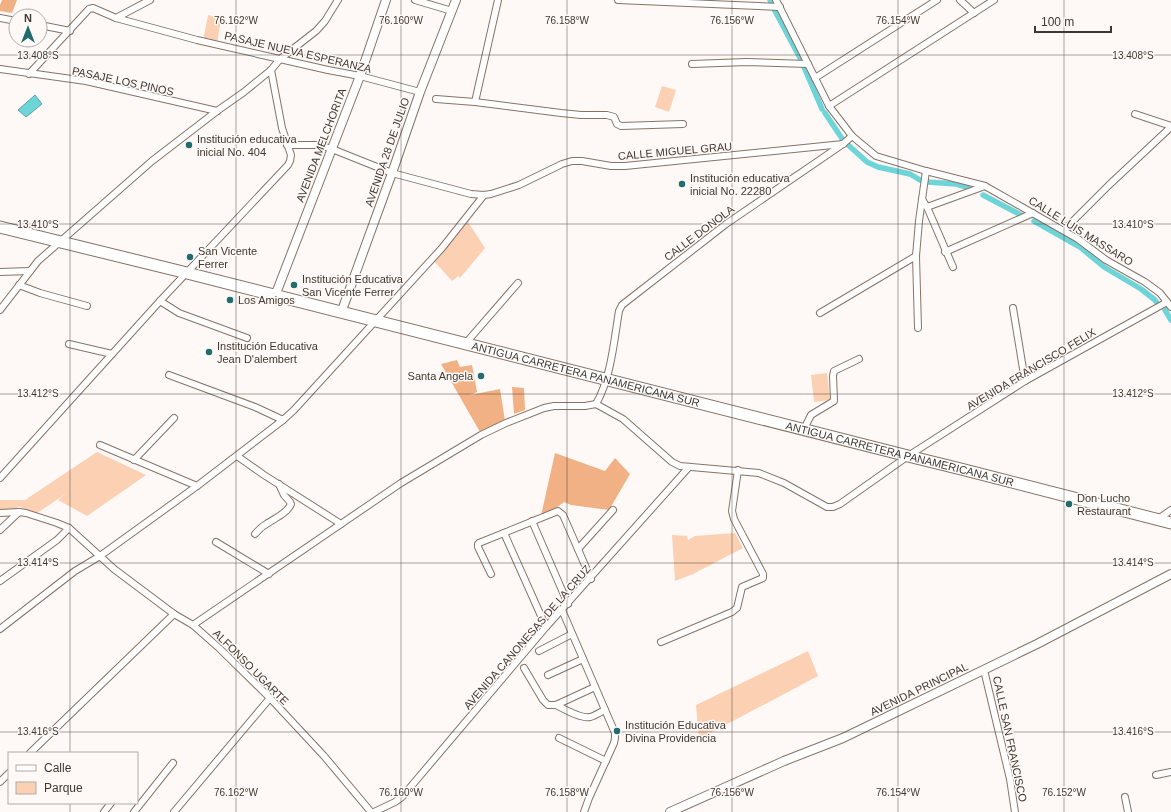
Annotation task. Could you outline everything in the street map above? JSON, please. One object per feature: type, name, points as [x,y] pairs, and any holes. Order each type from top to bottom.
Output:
[{"type":"highway","name":"ANTIGUA CARRETERA PANAMERICANA SUR","points":[[0,227],[61,241],[804,430],[961,468],[1171,523]]},
{"type":"main road","name":"AVENIDA MELCHORITA","points":[[275,296],[360,76],[386,0]]},
{"type":"main road","name":"AVENIDA 28 DE JULIO","points":[[341,312],[420,92],[456,0]]},
{"type":"main road","name":"AVENIDA PRINCIPAL","points":[[670,812],[784,761],[843,738],[1037,644],[1171,574]]},
{"type":"street","points":[[29,74],[91,8],[94,0]]},
{"type":"street","points":[[116,18],[150,0]]},
{"type":"street","points":[[0,310],[38,261],[152,161],[244,92],[271,70],[280,59],[316,31],[325,21],[338,0]]},
{"type":"street","points":[[415,0],[452,11]]},
{"type":"street","points":[[475,102],[498,0]]},
{"type":"street","points":[[618,0],[780,7]]},
{"type":"street","name":"CALLE LUIS MASSARO","points":[[776,0],[829,106],[852,136],[876,156],[985,186],[1078,238],[1106,260],[1160,293],[1169,304]]},
{"type":"street","points":[[814,78],[937,0]]},
{"type":"street","points":[[960,0],[974,13]]},
{"type":"street","points":[[829,106],[994,0]]},
{"type":"street","name":"PASAJE NUEVA ESPERANZA","points":[[91,8],[116,18],[197,40],[360,76],[420,92]]},
{"type":"street","points":[[48,27],[70,31]]},
{"type":"street","points":[[692,64],[746,62],[808,64]]},
{"type":"street","name":"PASAJE LOS PINOS","points":[[0,69],[86,82],[217,111]]},
{"type":"street","points":[[0,478],[160,301],[288,165],[291,155],[282,128],[271,70]]},
{"type":"street","points":[[436,98],[581,115],[608,115],[614,117],[617,124],[621,126],[683,124]]},
{"type":"street","points":[[1064,230],[1109,184],[1171,126],[1135,114]]},
{"type":"street","name":"CALLE DONOLA","points":[[596,404],[607,380],[619,311],[622,305],[726,224],[843,144],[852,136]]},
{"type":"street","name":"CALLE MIGUEL GRAU","points":[[287,144],[319,145],[392,173],[471,194],[484,195],[519,185],[562,164],[572,161],[582,161],[611,166],[625,166],[843,144]]},
{"type":"street","points":[[918,328],[916,256],[926,171]]},
{"type":"street","points":[[927,207],[985,186]]},
{"type":"street","points":[[0,629],[75,571],[100,556],[197,486],[283,420],[294,410],[442,248],[484,195]]},
{"type":"street","points":[[922,199],[927,207],[945,252],[953,267]]},
{"type":"street","points":[[945,252],[1034,213]]},
{"type":"street","points":[[820,313],[916,256]]},
{"type":"street","points":[[0,272],[30,271]]},
{"type":"street","points":[[465,344],[518,283]]},
{"type":"street","points":[[19,285],[40,293],[87,306]]},
{"type":"street","points":[[160,301],[179,313],[247,338]]},
{"type":"street","name":"AVENIDA FRANCISCO FELIX","points":[[738,470],[759,473],[784,483],[827,507],[833,508],[908,456],[1025,381],[1169,304]]},
{"type":"street","points":[[1013,308],[1025,381]]},
{"type":"street","points":[[69,344],[112,354]]},
{"type":"street","points":[[804,430],[811,415],[834,401],[834,371],[859,359]]},
{"type":"street","points":[[169,375],[255,407],[283,420]]},
{"type":"street","points":[[194,625],[401,483],[481,435],[544,408],[554,406],[585,406],[596,404],[623,419],[672,462],[680,466],[738,470],[732,511],[734,520],[763,574],[763,578],[742,588],[737,608],[732,612],[661,642]]},
{"type":"street","points":[[134,460],[174,418]]},
{"type":"street","points":[[100,444],[197,486]]},
{"type":"street","points":[[237,456],[341,524]]},
{"type":"street","name":"AVENIDA CANONESAS DE LA CRUZ","points":[[374,812],[402,797],[546,627],[689,467]]},
{"type":"street","points":[[255,534],[264,525],[290,507],[291,504],[284,495],[279,484]]},
{"type":"street","points":[[578,549],[613,510]]},
{"type":"street","points":[[1157,520],[1171,510]]},
{"type":"street","points":[[492,574],[478,544],[556,511],[560,512],[578,549],[590,579]]},
{"type":"street","points":[[0,513],[19,512],[42,518],[69,528],[57,540],[0,581]]},
{"type":"street","points":[[0,530],[19,512]]},
{"type":"street","points":[[532,521],[568,604]]},
{"type":"street","name":"ALFONSO UGARTE","points":[[69,528],[114,569],[174,614],[194,625],[270,698],[324,756],[371,812]]},
{"type":"street","points":[[504,533],[546,627]]},
{"type":"street","points":[[216,542],[269,574]]},
{"type":"street","points":[[562,610],[615,733],[615,738],[606,761],[584,812]]},
{"type":"street","points":[[31,752],[174,614]]},
{"type":"street","points":[[539,651],[572,634]]},
{"type":"street","points":[[548,675],[583,659]]},
{"type":"street","points":[[524,668],[548,705],[556,705],[595,687]]},
{"type":"street","name":"CALLE SAN FRANCISCO","points":[[984,670],[1010,779],[1015,812]]},
{"type":"street","points":[[174,812],[270,698]]},
{"type":"street","points":[[556,705],[586,717],[590,717],[605,710]]},
{"type":"street","points":[[559,738],[606,761]]},
{"type":"street","points":[[134,812],[173,763]]},
{"type":"street","points":[[1156,775],[1171,772]]},
{"type":"street","points":[[0,782],[8,774]]},
{"type":"street","points":[[1124,797],[1128,812]]},
{"type":"street","points":[[104,812],[110,804]]},
{"type":"green space","points":[[208,15],[221,18],[217,44],[203,41]]},
{"type":"green space","points":[[662,86],[676,90],[669,112],[655,107]]},
{"type":"green space","points":[[468,222],[485,248],[460,278],[458,276],[452,281],[434,261]]},
{"type":"green space","points":[[827,373],[830,400],[814,402],[811,375]]},
{"type":"green space","points":[[97,452],[146,475],[87,516],[58,500],[67,493],[34,515],[19,506],[12,514],[0,514],[0,500],[25,500]]},
{"type":"green space","points":[[735,533],[743,548],[693,574],[675,581],[672,535],[687,536],[688,540],[695,536]]},
{"type":"green space","points":[[808,651],[818,676],[699,739],[696,705]]},
{"type":"shaded area","points":[[2,0],[17,0],[14,8],[8,8],[8,12],[0,11]]},
{"type":"shaded area","points":[[457,360],[460,367],[472,365],[477,392],[470,395],[500,389],[505,421],[480,432],[441,364]]},
{"type":"shaded area","points":[[512,387],[524,388],[525,410],[514,414]]},
{"type":"shaded area","points":[[555,453],[605,471],[615,458],[630,474],[609,510],[571,505],[564,502],[540,520]]},
{"type":"water","points":[[35,95],[42,104],[26,117],[18,110]]},
{"type":"waterway","points":[[774,9],[800,58]]},
{"type":"waterway","points":[[804,67],[822,109]]},
{"type":"waterway","points":[[825,113],[843,140]]},
{"type":"waterway","points":[[846,143],[867,162],[878,167],[910,174],[920,180]]},
{"type":"waterway","points":[[928,182],[956,184],[968,188]]},
{"type":"waterway","points":[[983,195],[1025,217]]},
{"type":"waterway","points":[[1034,221],[1080,247],[1104,267],[1141,289],[1157,303]]},
{"type":"waterway","points":[[1165,310],[1171,320]]},
{"type":"place","name":"Institución educativa inicial No. 404","points":[[189,145]]},
{"type":"place","name":"Institución educativa inicial No. 22280","points":[[682,184]]},
{"type":"place","name":"San Vicente Ferrer","points":[[190,257]]},
{"type":"place","name":"Institución Educativa San Vicente Ferrer","points":[[294,285]]},
{"type":"place","name":"Los Amigos","points":[[230,300]]},
{"type":"place","name":"Institución Educativa Jean D'alembert","points":[[209,352]]},
{"type":"place","name":"Santa Angela","points":[[481,376]]},
{"type":"place","name":"Don Lucho Restaurant","points":[[1069,504]]},
{"type":"place","name":"Institución Educativa Divina Providencia","points":[[617,731]]}]
